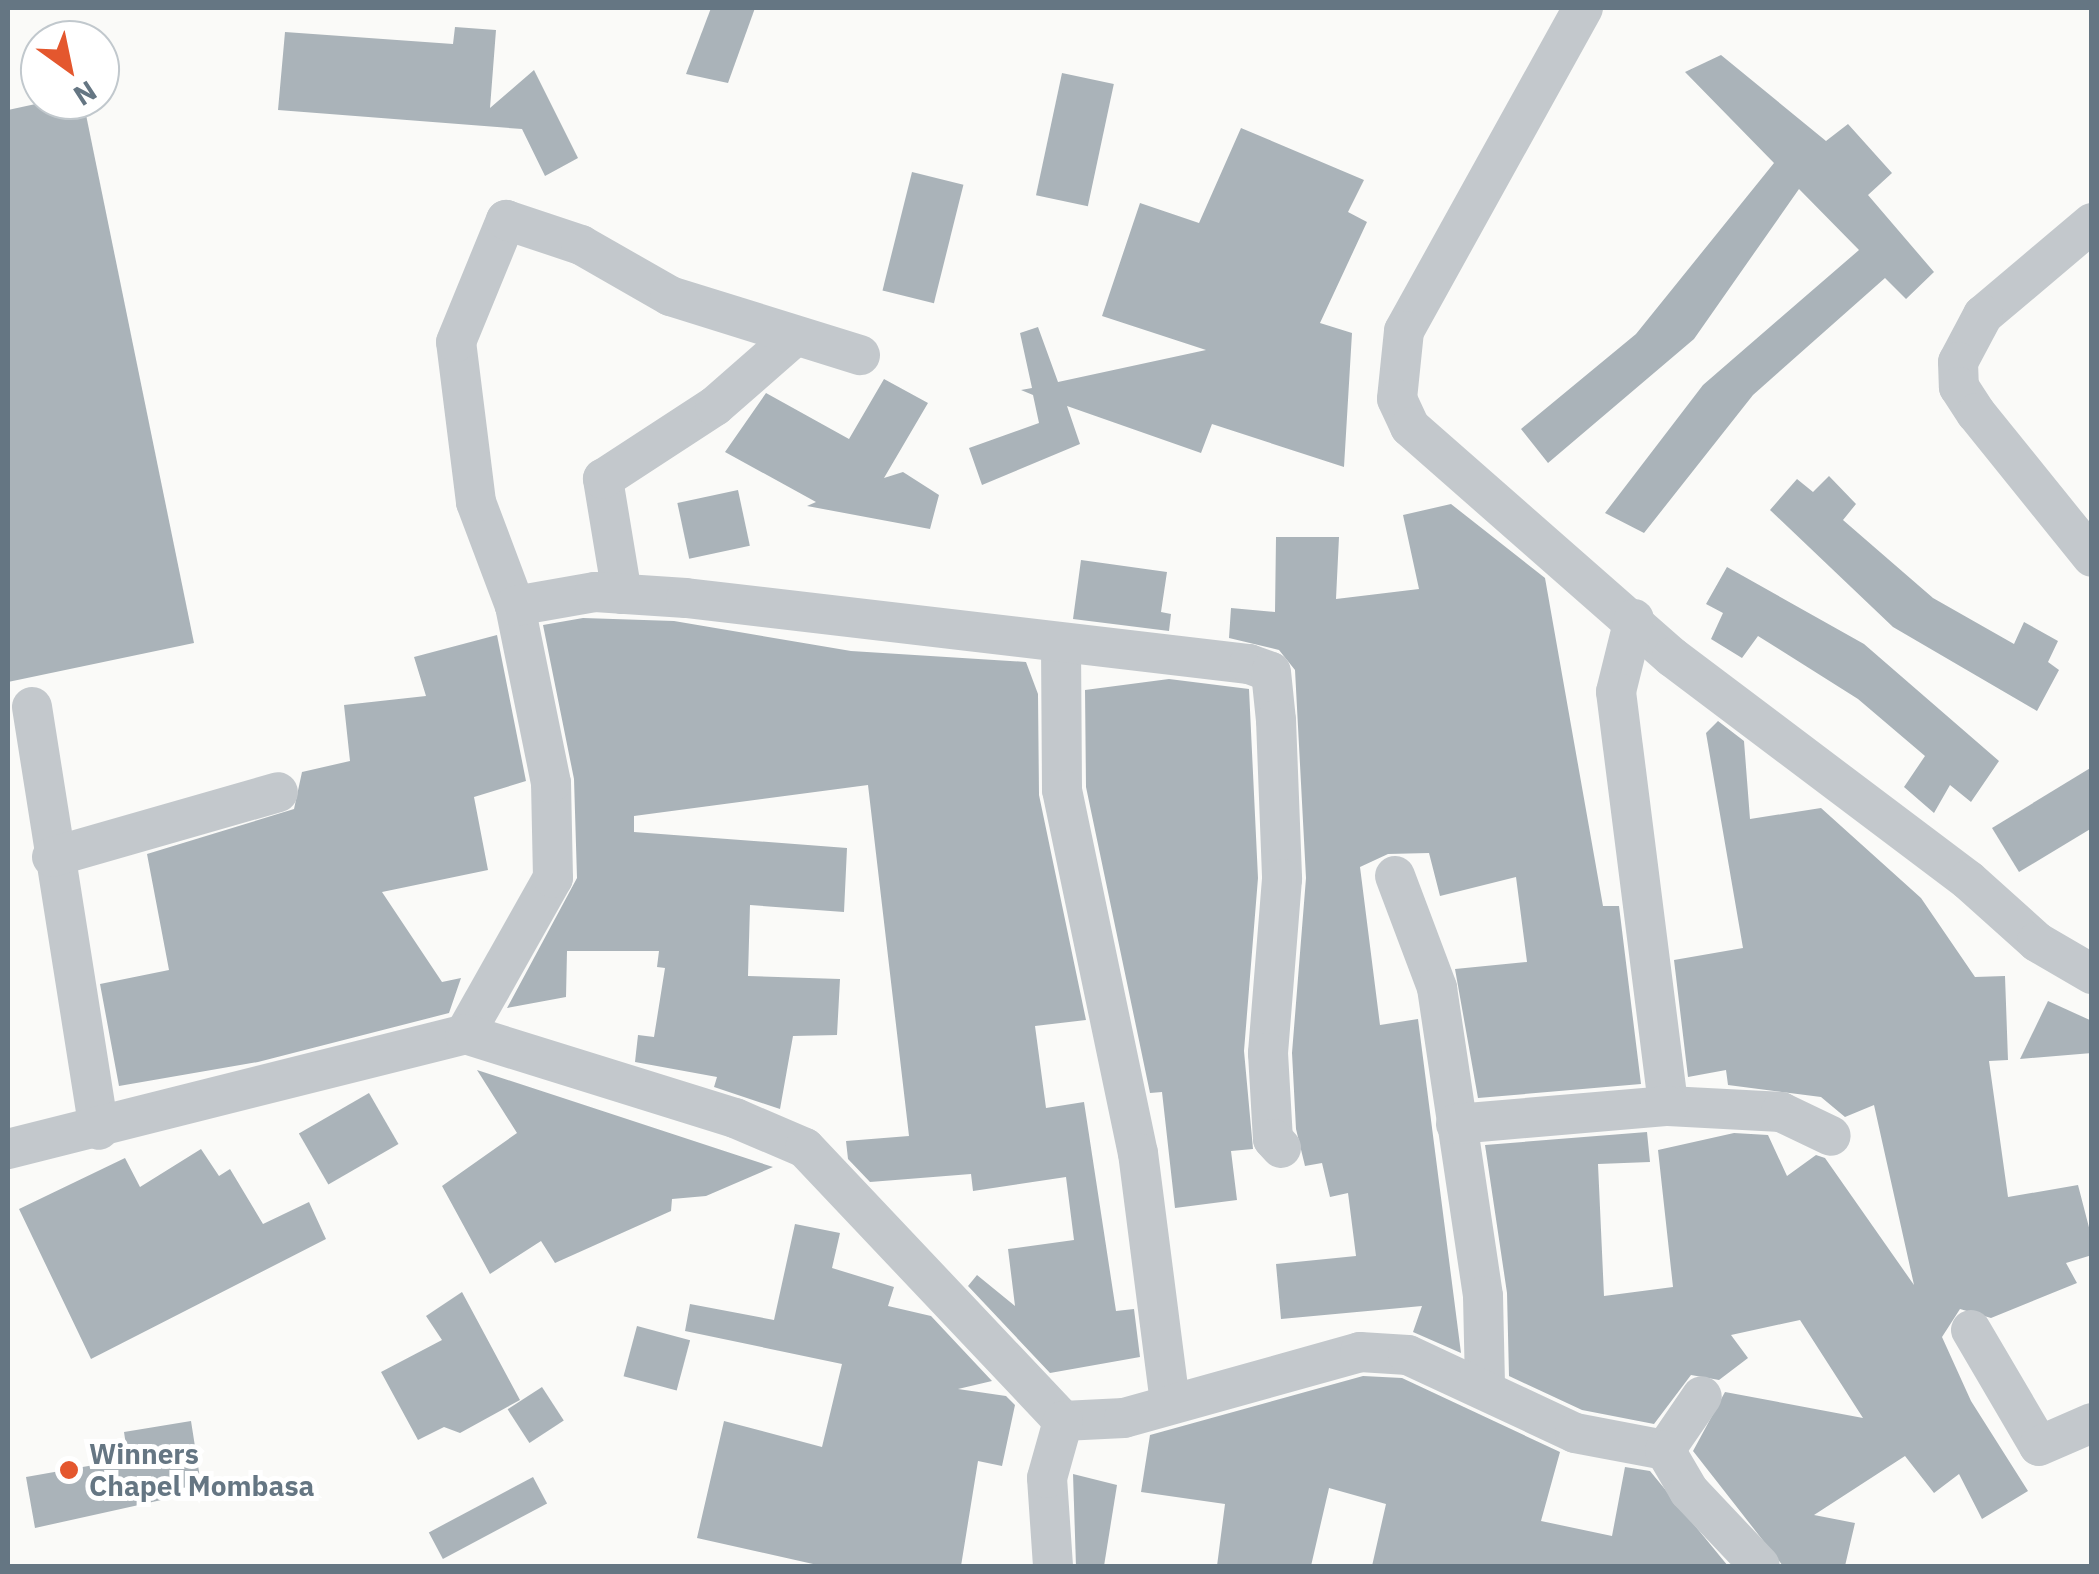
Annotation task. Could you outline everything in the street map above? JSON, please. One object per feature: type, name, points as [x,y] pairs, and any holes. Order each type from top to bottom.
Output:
[{"type":"street","points":[[1582,8],[1404,331],[1397,398],[1410,427],[1634,619],[2037,942],[2092,974]]},
{"type":"street","points":[[465,1034],[553,878],[550,783],[515,606],[476,502],[456,342],[506,220],[580,245],[670,296],[860,354]]},
{"type":"street","points":[[2092,223],[1983,314],[1958,362],[1960,387],[1976,413],[2092,557]]},
{"type":"street","points":[[622,594],[602,479],[715,406],[794,336]]},
{"type":"street","points":[[515,606],[622,594],[1271,672],[1283,845],[1268,1053],[1273,1139],[1282,1148]]},
{"type":"street","points":[[1634,619],[1616,692],[1668,1106]]},
{"type":"street","points":[[1061,646],[1062,790],[1138,1153],[1170,1404]]},
{"type":"street","points":[[32,708],[52,857],[99,1130]]},
{"type":"street","points":[[52,857],[278,792]]},
{"type":"street","points":[[1395,876],[1436,988],[1484,1296],[1484,1386]]},
{"type":"street","points":[[8,1149],[99,1130],[465,1034],[735,1118],[805,1148],[1063,1421],[1124,1418],[1360,1352],[1408,1355],[1484,1386],[1575,1432],[1665,1450],[1689,1491],[1760,1566]]},
{"type":"street","points":[[1456,1124],[1668,1106],[1781,1112],[1832,1136]]},
{"type":"street","points":[[1971,1330],[2039,1446],[2092,1422]]},
{"type":"street","points":[[1665,1450],[1702,1396]]},
{"type":"street","points":[[1053,1566],[1047,1478],[1063,1421]]},
{"type":"building","points":[[711,8],[755,8],[728,83],[686,74]]},
{"type":"building","points":[[455,27],[496,30],[490,108],[534,70],[578,158],[545,176],[522,129],[278,110],[285,32],[453,44]]},
{"type":"building","points":[[1721,55],[1826,141],[1848,124],[1892,173],[1868,195],[1934,272],[1906,299],[1885,278],[1753,395],[1644,533],[1605,513],[1703,385],[1859,250],[1799,189],[1694,339],[1548,463],[1521,429],[1636,334],[1774,163],[1685,72]]},
{"type":"building","points":[[1062,73],[1114,84],[1088,206],[1036,195]]},
{"type":"building","points":[[20,107],[20,120],[87,120],[194,643],[8,682],[8,110]]},
{"type":"building","points":[[1241,128],[1364,180],[1348,212],[1367,222],[1320,323],[1352,333],[1344,467],[1212,424],[1201,453],[1067,406],[1080,444],[982,485],[969,448],[1039,423],[1033,395],[1021,390],[1032,388],[1020,333],[1038,327],[1058,382],[1206,350],[1102,316],[1140,203],[1199,223]]},
{"type":"building","points":[[912,172],[963,185],[934,303],[882,290]]},
{"type":"building","points":[[884,379],[928,403],[884,478],[903,472],[939,495],[930,529],[807,506],[816,502],[725,452],[766,393],[849,439]]},
{"type":"building","points":[[1829,476],[1856,504],[1843,520],[1933,598],[2014,644],[2024,622],[2058,641],[2048,662],[2059,670],[2037,711],[1893,627],[1770,510],[1797,479],[1813,492]]},
{"type":"building","points":[[738,490],[750,546],[689,559],[677,503]]},
{"type":"building","points":[[1451,504],[1545,578],[1603,906],[1619,906],[1641,1084],[1478,1098],[1455,969],[1527,962],[1516,877],[1440,896],[1429,853],[1388,854],[1360,867],[1380,1025],[1418,1019],[1461,1353],[1413,1332],[1422,1306],[1281,1319],[1276,1264],[1356,1256],[1348,1193],[1330,1197],[1322,1163],[1305,1166],[1296,1129],[1292,1053],[1306,878],[1295,670],[1279,650],[1229,638],[1231,608],[1275,612],[1276,537],[1339,537],[1336,599],[1419,589],[1403,515]]},
{"type":"building","points":[[1081,560],[1167,572],[1161,612],[1171,614],[1169,631],[1073,619]]},
{"type":"building","points":[[1727,567],[1864,644],[1999,761],[1971,802],[1950,785],[1934,813],[1904,787],[1925,756],[1858,699],[1758,636],[1742,658],[1711,639],[1723,613],[1706,604]]},
{"type":"building","points":[[583,618],[674,621],[851,651],[1026,662],[1038,694],[1039,795],[1086,1020],[1035,1026],[1046,1108],[1084,1102],[1116,1311],[1134,1309],[1140,1357],[1050,1373],[968,1286],[977,1275],[1015,1306],[1008,1249],[1074,1240],[1066,1177],[973,1191],[971,1174],[870,1182],[848,1159],[846,1141],[909,1136],[868,785],[634,816],[634,832],[847,848],[844,912],[750,905],[748,976],[840,979],[837,1035],[793,1036],[780,1109],[714,1087],[717,1077],[635,1062],[638,1035],[654,1037],[665,968],[657,967],[659,951],[567,951],[566,997],[507,1008],[577,878],[574,779],[543,625]]},
{"type":"building","points":[[497,635],[526,781],[474,797],[488,870],[382,892],[442,982],[461,978],[449,1013],[258,1062],[119,1086],[100,984],[169,970],[147,854],[294,809],[302,772],[350,761],[344,705],[426,696],[414,657]]},
{"type":"building","points":[[1169,679],[1249,689],[1258,878],[1244,1051],[1253,1149],[1231,1151],[1237,1200],[1175,1208],[1162,1092],[1150,1093],[1086,787],[1085,690]]},
{"type":"building","points":[[1718,721],[1744,741],[1750,819],[1821,808],[1921,898],[1975,977],[2005,976],[2008,1060],[1989,1061],[2008,1197],[2078,1185],[2092,1239],[2092,1255],[2066,1263],[2077,1283],[1991,1318],[1960,1309],[1942,1337],[1971,1401],[2028,1491],[1982,1519],[1959,1474],[1934,1493],[1905,1456],[1814,1515],[1855,1523],[1845,1566],[1783,1566],[1693,1451],[1725,1392],[1863,1418],[1800,1320],[1731,1335],[1748,1358],[1719,1380],[1691,1375],[1654,1424],[1582,1410],[1509,1376],[1507,1293],[1485,1145],[1647,1132],[1650,1162],[1598,1164],[1604,1296],[1673,1287],[1658,1150],[1734,1133],[1768,1135],[1787,1176],[1816,1155],[1825,1158],[1914,1285],[1874,1105],[1845,1117],[1821,1097],[1728,1085],[1726,1070],[1688,1077],[1674,960],[1743,948],[1706,733]]},
{"type":"building","points":[[2092,767],[2092,828],[2019,872],[1992,828]]},
{"type":"building","points":[[2048,1001],[2092,1021],[2092,1053],[2020,1059]]},
{"type":"building","points":[[477,1070],[773,1167],[706,1196],[672,1199],[671,1211],[555,1263],[541,1241],[490,1274],[442,1186],[517,1133]]},
{"type":"building","points":[[369,1093],[398,1144],[328,1185],[299,1134]]},
{"type":"building","points":[[201,1149],[219,1176],[230,1169],[263,1224],[309,1202],[326,1239],[91,1359],[19,1209],[125,1158],[140,1187]]},
{"type":"building","points":[[795,1224],[840,1233],[832,1268],[894,1287],[888,1306],[931,1316],[992,1381],[958,1389],[1006,1396],[1015,1405],[1002,1466],[978,1461],[961,1566],[822,1566],[697,1538],[724,1421],[822,1447],[842,1364],[685,1331],[690,1304],[774,1320]]},
{"type":"building","points":[[462,1292],[520,1400],[460,1433],[444,1427],[418,1440],[381,1372],[442,1340],[426,1316]]},
{"type":"building","points":[[637,1326],[690,1340],[677,1390],[624,1376]]},
{"type":"building","points":[[1363,1376],[1402,1378],[1560,1452],[1541,1521],[1612,1536],[1625,1467],[1650,1471],[1728,1566],[1372,1566],[1386,1504],[1329,1488],[1311,1566],[1217,1566],[1225,1504],[1141,1492],[1150,1435]]},
{"type":"building","points":[[542,1387],[564,1421],[529,1443],[508,1409]]},
{"type":"building","points":[[191,1421],[202,1491],[35,1528],[26,1477],[128,1459],[124,1432]]},
{"type":"building","points":[[1073,1474],[1117,1485],[1104,1566],[1076,1566]]},
{"type":"building","points":[[533,1477],[547,1503],[443,1559],[429,1532]]},
{"type":"place","name":"Winners Chapel Mombasa","points":[[69,1470]]}]
